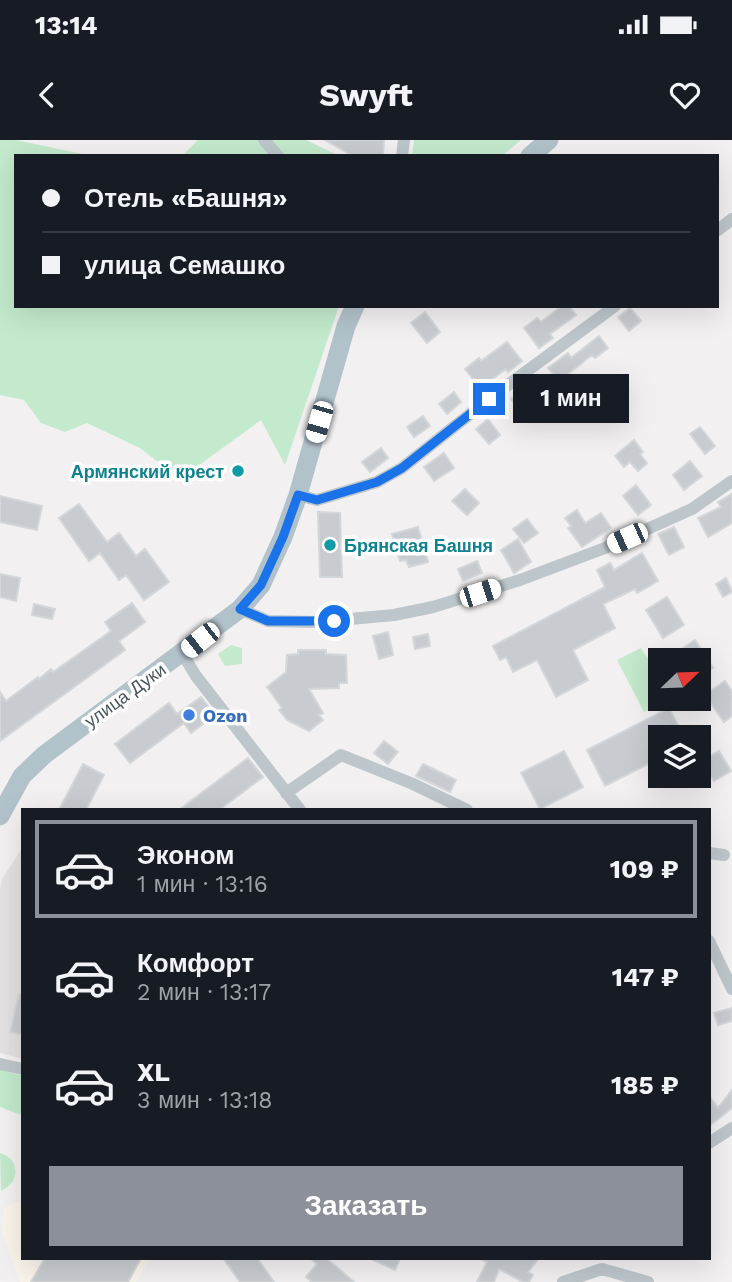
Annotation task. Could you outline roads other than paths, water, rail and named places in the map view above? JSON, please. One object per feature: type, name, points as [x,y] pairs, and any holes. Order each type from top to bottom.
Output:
[{"type":"main road","points":[[532,154],[549,140]]},
{"type":"main road","name":"улица Дуки","points":[[0,817],[22,776],[44,755],[240,609],[261,585],[298,495],[346,326],[354,308]]},
{"type":"street","points":[[264,140],[276,154]]},
{"type":"street","points":[[298,495],[317,500],[377,482],[402,468],[489,399],[612,308]]},
{"type":"street","points":[[240,609],[268,621],[318,622],[394,615],[433,607],[520,580],[605,548],[692,509],[732,481]]},
{"type":"street","points":[[182,653],[196,676],[298,808]]},
{"type":"street","points":[[286,793],[341,755],[413,783],[463,808]]},
{"type":"street","points":[[711,853],[724,855]]},
{"type":"street","points":[[711,945],[732,989]]},
{"type":"street","points":[[0,1064],[21,1069]]},
{"type":"street","points":[[711,1142],[732,1128]]},
{"type":"street","points":[[563,1282],[602,1269],[648,1282]]},
{"type":"place","name":"Армянский крест","points":[[238,471]]},
{"type":"place","name":"Брянская Башня","points":[[330,545]]},
{"type":"place","name":"Ozon","points":[[189,715]]}]
